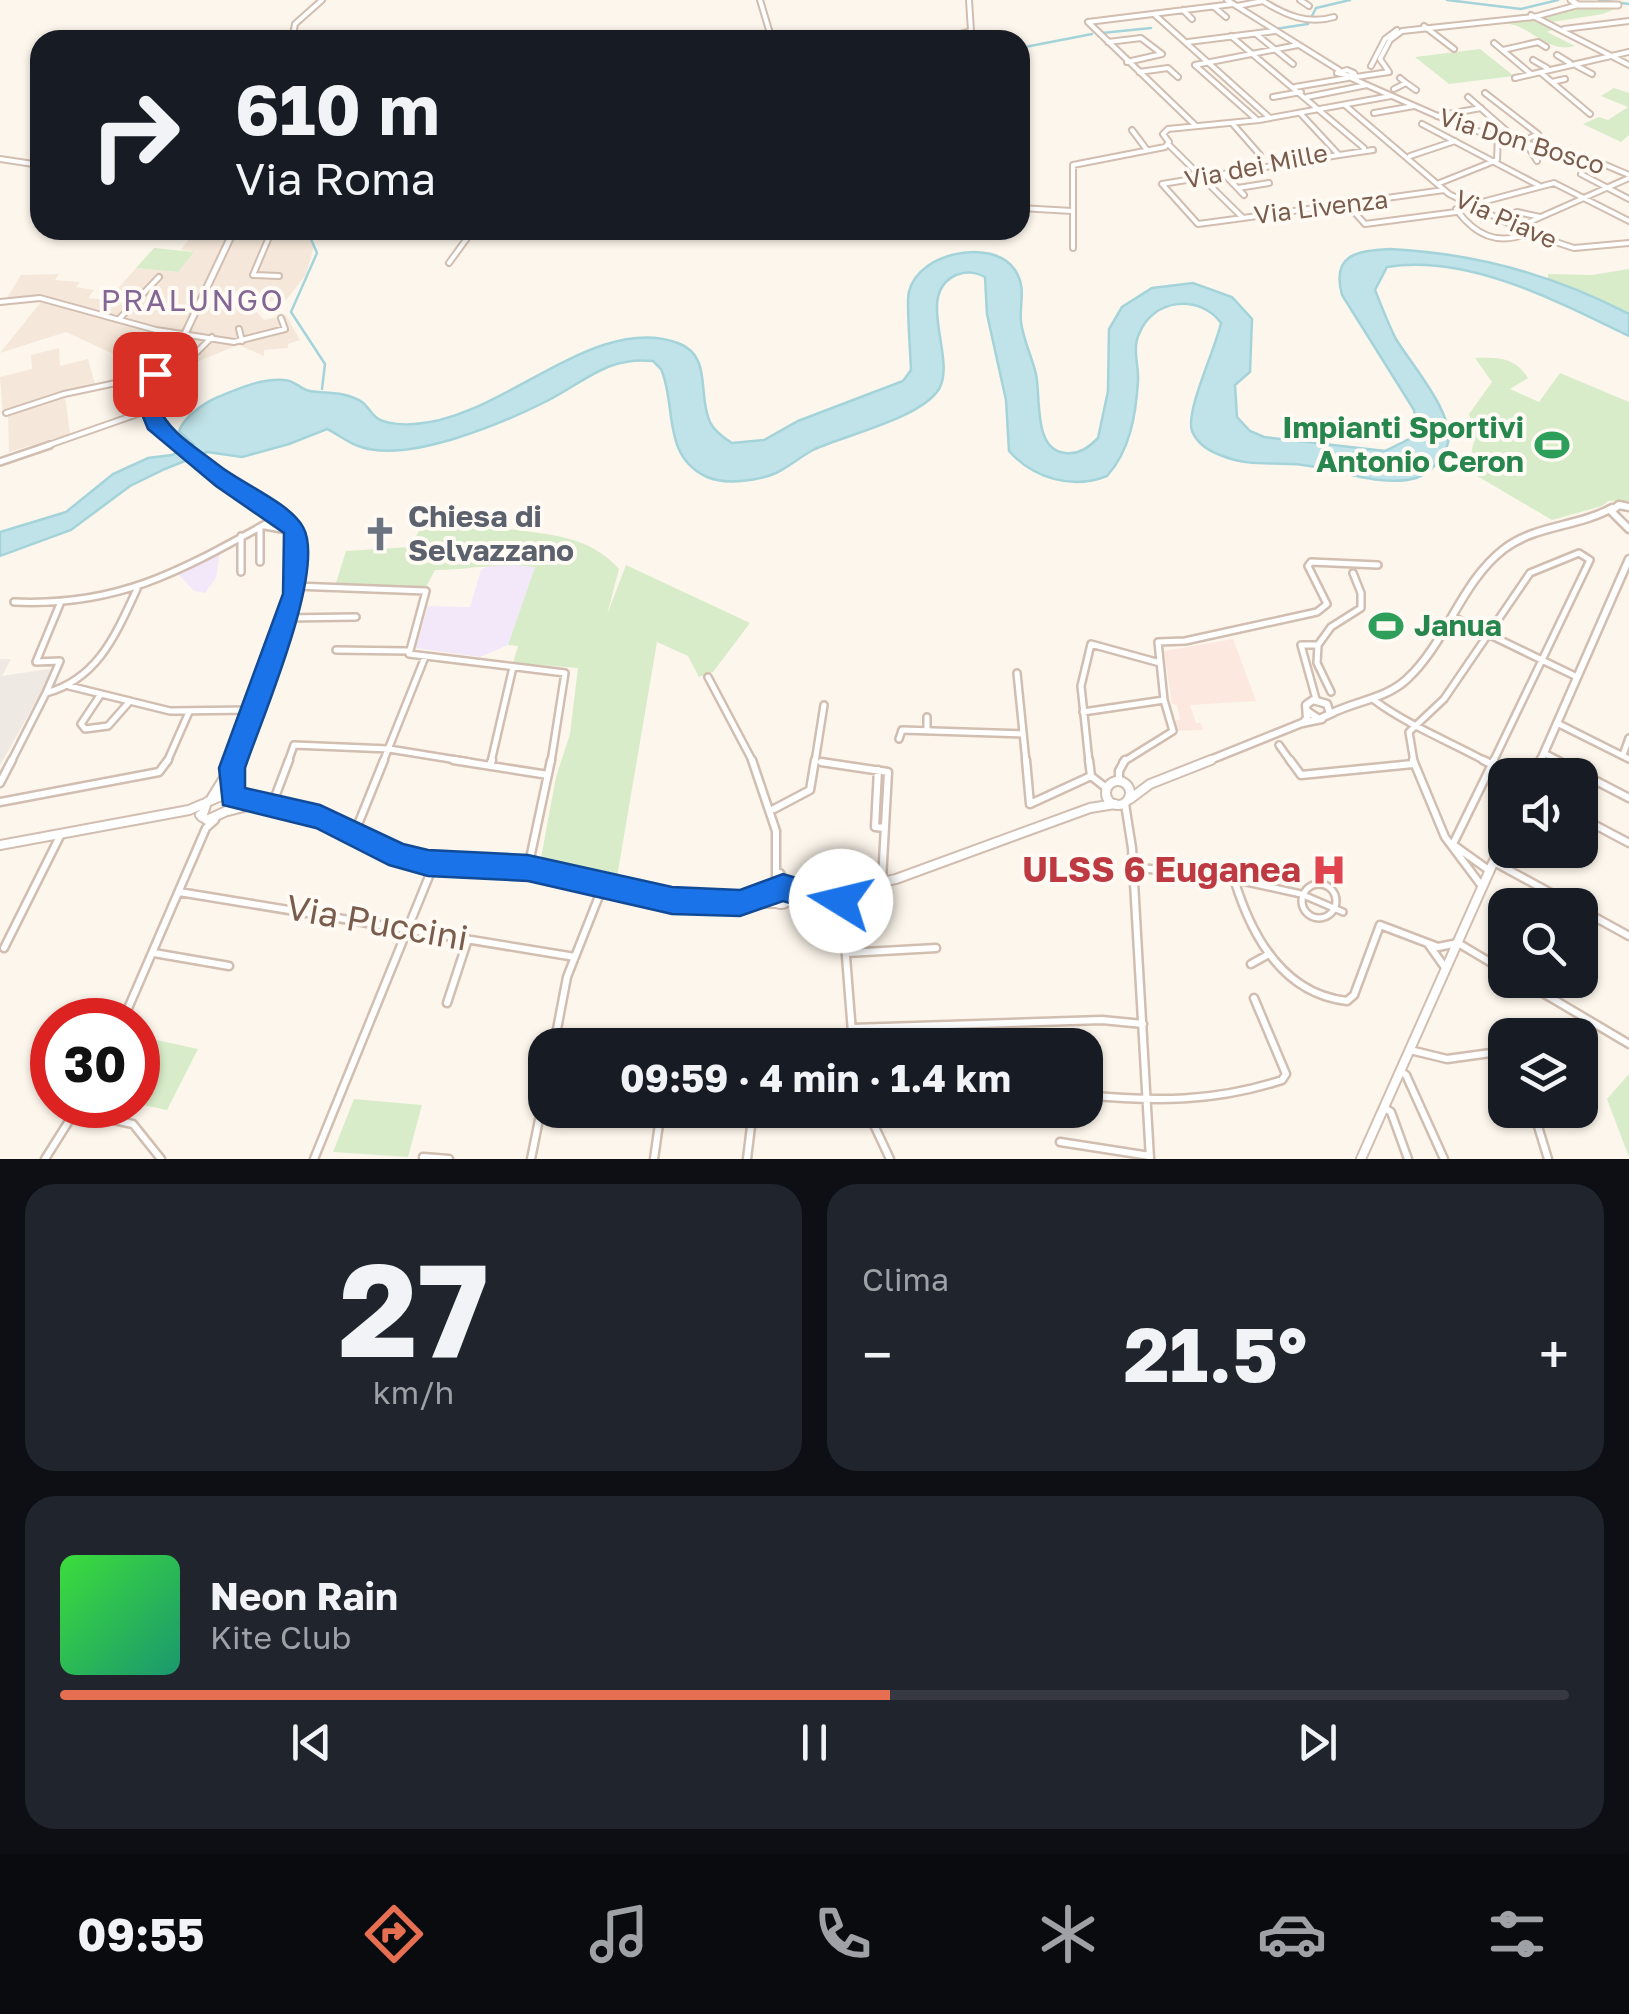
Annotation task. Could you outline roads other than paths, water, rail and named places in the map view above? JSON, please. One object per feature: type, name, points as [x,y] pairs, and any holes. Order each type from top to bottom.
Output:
[{"type":"main road","points":[[1569,1],[1629,7]]},
{"type":"street","points":[[294,30],[295,24],[322,0]]},
{"type":"street","points":[[760,0],[769,30]]},
{"type":"street","points":[[969,0],[971,30]]},
{"type":"street","name":"Via Don Bosco","points":[[1227,0],[1338,75],[1393,93],[1437,116],[1596,161],[1629,176]]},
{"type":"street","points":[[1196,126],[1088,22],[1264,0],[1286,15],[1312,22],[1334,18]]},
{"type":"street","points":[[1300,0],[1309,6]]},
{"type":"street","points":[[1533,16],[1569,1]]},
{"type":"street","points":[[1371,66],[1391,32],[1533,16],[1580,4]]},
{"type":"street","points":[[1214,7],[1226,17]]},
{"type":"street","points":[[1183,10],[1192,18]]},
{"type":"street","points":[[1154,14],[1270,118]]},
{"type":"street","points":[[1533,16],[1629,65]]},
{"type":"street","points":[[1111,19],[1120,28]]},
{"type":"street","points":[[1560,30],[1629,21]]},
{"type":"street","points":[[1386,70],[1380,59],[1396,34],[1426,28],[1454,48]]},
{"type":"street","points":[[1188,42],[1275,30]]},
{"type":"street","points":[[1256,34],[1294,64]]},
{"type":"street","points":[[1232,36],[1364,148]]},
{"type":"street","points":[[1106,42],[1141,38],[1162,54],[1127,62]]},
{"type":"street","points":[[1503,50],[1538,42],[1546,46]]},
{"type":"street","points":[[1494,43],[1531,74]]},
{"type":"street","points":[[1257,120],[1195,65],[1298,45]]},
{"type":"street","points":[[1515,78],[1629,52]]},
{"type":"street","points":[[1557,56],[1592,74]]},
{"type":"street","points":[[1533,60],[1550,70]]},
{"type":"street","points":[[1295,87],[1371,66],[1386,70],[1416,90]]},
{"type":"street","points":[[1138,72],[1168,68],[1178,77]]},
{"type":"street","name":"Via Don Bosco","points":[[1347,70],[1351,78]]},
{"type":"street","points":[[1307,96],[1367,83],[1386,70]]},
{"type":"street","points":[[1540,72],[1590,114]]},
{"type":"street","points":[[1552,82],[1565,78]]},
{"type":"street","points":[[1074,248],[1073,165],[1168,144],[1164,132],[1346,106],[1393,93],[1406,82]]},
{"type":"street","points":[[1273,97],[1301,92]]},
{"type":"street","points":[[1486,94],[1538,134],[1526,144]]},
{"type":"street","points":[[1468,97],[1526,144],[1537,161]]},
{"type":"street","name":"Via Piave","points":[[1346,106],[1444,190],[1499,218],[1574,248],[1629,243]]},
{"type":"street","name":"Via Don Bosco","points":[[1374,113],[1414,106]]},
{"type":"street","points":[[1437,116],[1482,108]]},
{"type":"street","name":"Via dei Mille","points":[[1300,113],[1339,155]]},
{"type":"street","points":[[1232,123],[1260,156]]},
{"type":"street","points":[[1422,124],[1497,160],[1538,185]]},
{"type":"street","points":[[1132,130],[1147,150]]},
{"type":"street","points":[[1497,160],[1498,136]]},
{"type":"street","points":[[1408,157],[1454,141]]},
{"type":"street","name":"Via Livenza","points":[[1168,144],[1242,218],[1444,190]]},
{"type":"street","points":[[1339,155],[1373,150]]},
{"type":"street","name":"Via dei Mille","points":[[1242,218],[1198,224],[1162,184],[1339,155]]},
{"type":"street","points":[[0,158],[30,163]]},
{"type":"street","points":[[1438,184],[1497,160]]},
{"type":"street","name":"Via Livenza","points":[[1224,174],[1244,195]]},
{"type":"street","points":[[1581,174],[1629,199]]},
{"type":"street","points":[[1518,227],[1629,176]]},
{"type":"street","name":"Via Livenza","points":[[1238,188],[1269,183]]},
{"type":"street","points":[[1347,203],[1366,224],[1456,212],[1469,203],[1554,183],[1629,221]]},
{"type":"street","points":[[1030,209],[1073,211]]},
{"type":"street","points":[[1456,212],[1491,240],[1510,241],[1528,232]]},
{"type":"street","points":[[1499,218],[1517,212],[1540,218]]},
{"type":"street","points":[[149,412],[182,332],[229,240]]},
{"type":"street","points":[[267,240],[252,274],[279,276]]},
{"type":"street","points":[[450,263],[466,240]]},
{"type":"street","points":[[120,318],[159,276]]},
{"type":"street","points":[[0,302],[40,298],[156,330],[242,341],[286,330],[281,318]]},
{"type":"street","points":[[239,329],[242,341]]},
{"type":"street","points":[[196,352],[212,336]]},
{"type":"street","points":[[6,413],[64,394],[163,373]]},
{"type":"street","points":[[133,998],[180,892],[204,821],[202,808],[232,768],[295,586],[295,532],[283,519],[198,461],[166,434],[149,412]]},
{"type":"street","points":[[0,462],[149,412]]},
{"type":"street","points":[[0,845],[190,810],[232,795],[320,817],[399,856],[434,864],[528,868],[672,901],[782,902],[841,893],[883,883],[1090,808],[1123,802],[1150,784],[1326,717],[1340,708],[1374,700],[1409,678],[1502,550],[1526,536],[1590,519],[1612,508],[1629,507]]},
{"type":"street","points":[[1612,508],[1626,528]]},
{"type":"street","points":[[273,526],[283,519]]},
{"type":"street","points":[[14,602],[60,604],[137,588],[283,519]]},
{"type":"street","points":[[1590,519],[1626,528]]},
{"type":"street","points":[[261,527],[295,532]]},
{"type":"street","points":[[260,562],[261,527]]},
{"type":"street","points":[[240,572],[241,536]]},
{"type":"street","points":[[1483,886],[1476,882],[1435,820],[1413,764],[1408,739],[1412,726],[1444,699],[1530,573],[1579,553],[1590,560],[1491,758]]},
{"type":"street","points":[[1542,758],[1629,559]]},
{"type":"street","points":[[1060,1142],[1150,1158],[1133,867],[1123,783],[1118,771],[1122,760],[1174,732],[1164,700],[1158,642],[1185,642],[1289,621],[1324,609],[1326,599],[1308,566],[1311,562],[1378,565]]},
{"type":"street","points":[[1331,692],[1316,663],[1318,645],[1331,627],[1361,608],[1354,573]]},
{"type":"street","points":[[295,586],[426,591],[408,651]]},
{"type":"street","points":[[46,693],[69,686],[102,660],[137,588]]},
{"type":"street","points":[[0,783],[60,661],[36,662],[60,604]]},
{"type":"street","points":[[286,618],[356,617]]},
{"type":"street","points":[[1453,617],[1577,677]]},
{"type":"street","points":[[1316,700],[1301,646],[1308,642],[1318,645]]},
{"type":"street","points":[[1123,802],[1091,776],[1081,686],[1092,644],[1160,663]]},
{"type":"street","points":[[336,650],[408,651],[425,657],[561,671],[567,676],[528,868]]},
{"type":"street","points":[[355,832],[425,657]]},
{"type":"street","points":[[490,766],[513,667]]},
{"type":"street","points":[[1017,673],[1032,805],[1091,776]]},
{"type":"street","points":[[708,678],[774,809],[779,870],[775,890],[782,902]]},
{"type":"street","points":[[69,686],[189,712],[252,710]]},
{"type":"street","points":[[101,694],[82,716],[85,729],[108,726],[130,701]]},
{"type":"street","points":[[1083,712],[1164,700]]},
{"type":"street","points":[[1302,724],[1308,702],[1316,700],[1340,708]]},
{"type":"street","points":[[1374,700],[1412,726],[1425,728],[1488,763],[1452,844]]},
{"type":"street","points":[[1326,704],[1326,717]]},
{"type":"street","points":[[774,809],[810,790],[824,706]]},
{"type":"street","points":[[1307,711],[1326,717]]},
{"type":"street","points":[[0,802],[159,772],[189,712]]},
{"type":"street","points":[[927,717],[928,731]]},
{"type":"street","points":[[1557,723],[1626,757],[1629,738]]},
{"type":"street","points":[[900,739],[902,730],[1023,734]]},
{"type":"street","points":[[272,805],[294,745],[390,749],[548,775]]},
{"type":"street","points":[[1279,745],[1301,775],[1413,764]]},
{"type":"street","points":[[1544,753],[1629,798]]},
{"type":"street","points":[[820,762],[888,772],[883,883]]},
{"type":"street","points":[[228,812],[232,768]]},
{"type":"street","points":[[1090,808],[1105,789],[1123,783],[1150,784]]},
{"type":"street","points":[[190,810],[204,821],[256,804]]},
{"type":"street","points":[[1598,826],[1629,843]]},
{"type":"street","points":[[4,948],[61,834]]},
{"type":"street","points":[[1452,844],[1488,864]]},
{"type":"street","points":[[314,1159],[434,864]]},
{"type":"street","points":[[1133,867],[1238,880],[1301,894],[1340,910]]},
{"type":"street","points":[[1360,1159],[1491,868]]},
{"type":"street","points":[[1496,868],[1538,888]]},
{"type":"street","points":[[779,870],[790,896],[782,902]]},
{"type":"street","points":[[1238,880],[1248,923],[1269,954],[1314,990],[1342,1002],[1354,995],[1380,925],[1427,943],[1449,947],[1458,942]]},
{"type":"street","points":[[557,1028],[567,977],[604,886]]},
{"type":"street","points":[[1306,887],[1322,887],[1332,894],[1340,910],[1324,918],[1312,914],[1303,905],[1301,894],[1306,887]]},
{"type":"street","points":[[740,903],[775,890],[814,896]]},
{"type":"street","name":"Via Puccini","points":[[180,892],[575,957]]},
{"type":"street","points":[[841,893],[852,1028],[1102,1020],[1143,1024]]},
{"type":"street","points":[[1598,919],[1629,936]]},
{"type":"street","points":[[447,1003],[468,938]]},
{"type":"street","points":[[1458,942],[1488,961]]},
{"type":"street","points":[[1427,943],[1446,969]]},
{"type":"street","points":[[847,953],[936,948]]},
{"type":"street","points":[[154,954],[229,966]]},
{"type":"street","points":[[1251,964],[1269,954]]},
{"type":"street","points":[[1103,1097],[1224,1099],[1282,1080],[1286,1074],[1254,998]]},
{"type":"street","points":[[1551,998],[1629,1044]]},
{"type":"street","points":[[1410,1050],[1452,1061],[1488,1052]]},
{"type":"street","points":[[1400,1070],[1406,1075],[1444,1159]]},
{"type":"street","points":[[1384,1107],[1391,1112],[1408,1159]]},
{"type":"street","points":[[45,1159],[64,1128]]},
{"type":"street","points":[[136,1128],[161,1159]]},
{"type":"street","points":[[531,1159],[537,1128]]},
{"type":"street","points":[[654,1159],[658,1128]]},
{"type":"street","points":[[747,1159],[751,1128]]},
{"type":"street","points":[[875,1128],[890,1159]]},
{"type":"street","points":[[1539,1128],[1548,1159]]},
{"type":"street","points":[[422,1157],[449,1159]]},
{"type":"water","points":[[1390,249],[1453,255],[1543,277],[1629,314],[1629,336],[1541,295],[1479,274],[1448,267],[1387,267],[1375,290],[1396,339],[1440,407],[1449,434],[1445,451],[1431,469],[1416,478],[1389,481],[1303,465],[1252,463],[1231,459],[1204,446],[1194,435],[1191,422],[1221,323],[1201,307],[1177,304],[1155,313],[1137,340],[1136,406],[1115,466],[1107,476],[1067,481],[1041,474],[1009,451],[1006,400],[987,314],[985,277],[964,273],[944,284],[938,296],[943,376],[930,399],[900,417],[815,449],[769,476],[723,481],[692,468],[676,443],[661,369],[653,361],[637,360],[610,366],[506,420],[430,445],[381,451],[357,446],[327,429],[242,457],[207,452],[130,486],[71,530],[0,556],[0,532],[66,512],[113,474],[193,444],[179,431],[195,411],[218,397],[267,381],[288,380],[307,390],[349,396],[381,420],[414,424],[447,418],[480,405],[580,354],[614,342],[646,337],[678,343],[696,357],[706,411],[720,434],[732,443],[764,440],[798,421],[903,381],[911,370],[911,285],[935,261],[971,252],[1004,259],[1019,277],[1021,322],[1036,374],[1040,421],[1048,443],[1055,450],[1075,453],[1098,438],[1108,391],[1109,329],[1122,307],[1152,288],[1193,283],[1232,297],[1252,319],[1250,372],[1235,385],[1237,417],[1250,431],[1264,437],[1385,451],[1413,437],[1417,426],[1414,410],[1342,295],[1340,271],[1350,257]]},
{"type":"waterway","points":[[1275,29],[1308,24],[1316,8],[1350,0]]},
{"type":"waterway","points":[[1447,0],[1521,9],[1558,0]]},
{"type":"waterway","points":[[1599,0],[1629,4]]},
{"type":"waterway","points":[[1102,33],[1151,28]]},
{"type":"waterway","points":[[1030,46],[1092,34]]},
{"type":"waterway","points":[[311,240],[317,253],[291,312],[325,364],[322,389]]},
{"type":"place","name":"Impianti Sportivi Antonio Ceron","points":[[1552,445]]},
{"type":"place","name":"Chiesa di Selvazzano","points":[[380,534]]},
{"type":"place","name":"Janua","points":[[1386,626]]},
{"type":"place","name":"ULSS 6 Euganea","points":[[1329,870]]},
{"type":"district","name":"PRALUNGO","points":[[193,301]]}]
